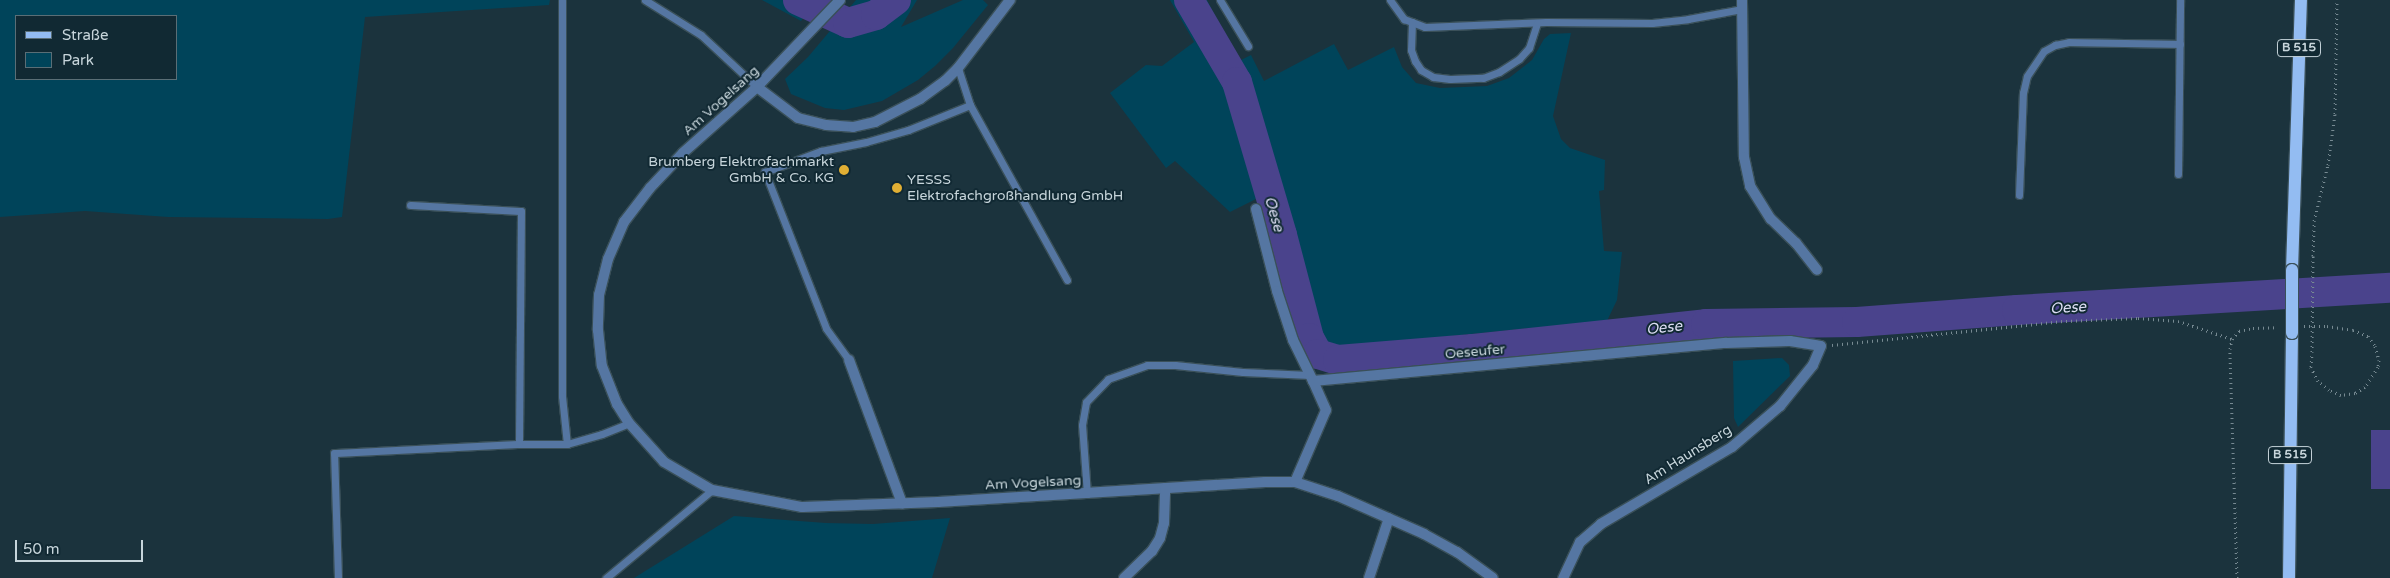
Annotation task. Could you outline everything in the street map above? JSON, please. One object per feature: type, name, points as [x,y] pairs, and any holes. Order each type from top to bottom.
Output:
[{"type":"main road","name":"B 515","points":[[2289,578],[2292,270],[2301,0]]},
{"type":"street","name":"Am Vogelsang","points":[[840,0],[815,29],[757,87],[683,154],[650,188],[624,222],[608,259],[599,295],[598,330],[602,366],[617,404],[629,423],[664,462],[712,490],[802,507],[1088,494],[1265,482],[1295,482]]},
{"type":"street","points":[[757,87],[798,118],[826,125],[853,127],[875,122],[920,99],[958,68],[1010,0]]},
{"type":"street","points":[[1742,4],[1744,157],[1750,186],[1771,219],[1796,243],[1817,270]]},
{"type":"street","points":[[1256,210],[1282,307],[1293,340],[1326,410],[1295,482],[1338,496],[1388,518],[1457,552],[1493,578]]},
{"type":"street","name":"Oeseufer","points":[[1312,378],[1726,343],[1790,341],[1821,346]]},
{"type":"street","name":"Am Haunsberg","points":[[1563,578],[1580,542],[1602,524],[1732,447],[1780,406],[1813,365],[1821,346]]},
{"type":"street","points":[[849,360],[902,503]]},
{"type":"street","points":[[1124,578],[1152,551],[1160,538],[1164,522],[1165,488]]},
{"type":"street","points":[[1369,578],[1388,518]]},
{"type":"lane","points":[[562,0],[562,396],[567,444]]},
{"type":"lane","points":[[645,0],[701,34],[757,87]]},
{"type":"lane","points":[[1220,0],[1248,46]]},
{"type":"lane","points":[[1390,0],[1404,19],[1425,27],[1537,22],[1652,22],[1688,19],[1742,4]]},
{"type":"lane","points":[[2178,174],[2180,0]]},
{"type":"lane","points":[[1412,22],[1411,50],[1415,61],[1421,70],[1433,77],[1450,79],[1483,78],[1506,68],[1520,59],[1529,48],[1537,22]]},
{"type":"lane","points":[[2019,196],[2023,93],[2027,76],[2044,51],[2055,45],[2070,42],[2180,44]]},
{"type":"lane","points":[[958,68],[970,105],[1067,280]]},
{"type":"lane","points":[[849,360],[826,328],[765,172],[821,151],[866,142],[908,130],[970,105]]},
{"type":"lane","points":[[410,205],[522,210],[518,444]]},
{"type":"lane","points":[[1088,494],[1082,425],[1086,402],[1108,379],[1147,365],[1175,365],[1312,378]]},
{"type":"lane","points":[[338,578],[334,453],[518,444],[567,444],[602,434],[629,423]]},
{"type":"lane","points":[[606,578],[712,490]]},
{"type":"path","points":[[2237,578],[2230,349],[2232,339],[2239,331],[2253,328],[2291,329],[2327,326],[2353,330],[2368,336],[2375,346],[2379,360],[2378,367],[2366,387],[2355,393],[2341,395],[2323,386],[2311,368],[2312,352],[2313,256],[2314,221],[2328,165],[2335,114],[2336,0]]},
{"type":"path","points":[[1821,346],[2066,321],[2138,318],[2178,320],[2232,339]]},
{"type":"green space","points":[[0,0],[550,0],[549,5],[365,17],[342,217],[328,219],[168,217],[85,211],[0,217]]},
{"type":"green space","points":[[762,0],[817,0],[801,21]]},
{"type":"green space","points":[[856,0],[917,0],[901,27],[963,0],[983,0],[988,5],[953,48],[935,66],[918,80],[882,101],[844,110],[825,108],[791,94],[785,79],[808,57]]},
{"type":"green space","points":[[1170,0],[1180,0],[1212,56],[1223,77],[1245,141],[1260,197],[1230,212],[1175,161],[1166,168],[1110,93],[1146,65],[1162,66],[1194,42]]},
{"type":"green space","points":[[1201,0],[1207,0],[1239,61],[1251,55],[1264,81],[1334,44],[1348,70],[1394,47],[1402,67],[1416,83],[1440,88],[1487,86],[1509,78],[1532,60],[1544,39],[1550,34],[1571,33],[1553,116],[1561,139],[1570,148],[1605,160],[1604,190],[1599,191],[1604,251],[1622,252],[1617,300],[1606,323],[1520,329],[1335,348],[1326,346],[1304,300],[1284,206],[1261,126],[1238,68]]},
{"type":"green space","points":[[1782,358],[1789,365],[1790,376],[1738,427],[1734,418],[1733,361]]},
{"type":"green space","points":[[734,516],[826,523],[873,524],[950,518],[932,578],[634,578]]},
{"type":"shaded area","points":[[2371,430],[2390,430],[2390,489],[2371,489]]},
{"type":"waterway","name":"Oese","points":[[798,0],[848,23],[876,15],[896,0]]},
{"type":"waterway","name":"Oese","points":[[1189,0],[1237,82],[1282,235],[1309,338],[1318,354],[1338,360],[1473,349],[1706,324],[1857,322],[2017,310],[2390,288]]},
{"type":"place","name":"Brumberg Elektrofachmarkt GmbH & Co. KG","points":[[844,170]]},
{"type":"place","name":"YESSS Elektrofachgroßhandlung GmbH","points":[[897,188]]}]
